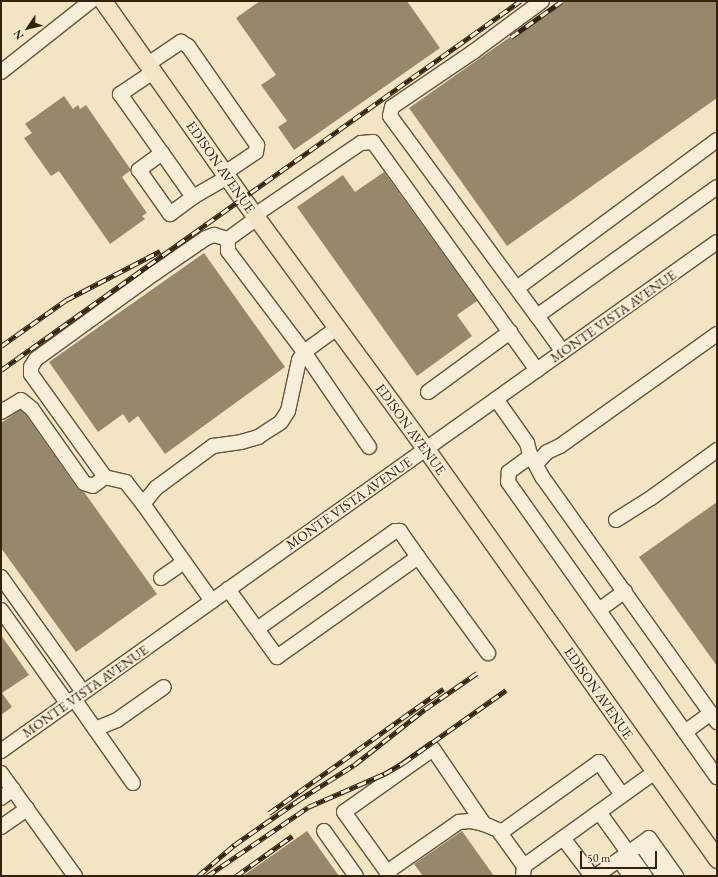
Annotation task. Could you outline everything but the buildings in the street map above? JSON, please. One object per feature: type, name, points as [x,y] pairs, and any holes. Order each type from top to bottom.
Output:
[{"type":"main road","name":"EDISON AVENUE","points":[[103,1],[256,217],[426,449],[717,859]]},
{"type":"street","points":[[1,72],[91,1]]},
{"type":"street","points":[[542,1],[473,52],[392,107],[390,116],[563,352]]},
{"type":"street","points":[[162,153],[139,170],[170,214],[256,152],[257,145],[188,46],[181,42],[120,94],[162,153],[193,197]]},
{"type":"street","points":[[517,288],[717,140]]},
{"type":"street","points":[[228,239],[256,217],[361,143],[373,142],[537,370]]},
{"type":"street","points":[[537,316],[714,195]]},
{"type":"street","points":[[212,601],[126,482],[105,477],[31,374],[31,367],[36,358],[206,238],[214,235],[228,239]]},
{"type":"street","points":[[228,239],[228,251],[304,352],[370,447]]},
{"type":"street","name":"MONTE VISTA AVENUE","points":[[1,751],[717,242]]},
{"type":"street","points":[[143,504],[156,488],[213,446],[241,442],[258,437],[281,422],[288,411],[299,360],[304,352],[337,328]]},
{"type":"street","points":[[428,392],[510,332]]},
{"type":"street","points":[[717,334],[560,446],[533,459],[528,458],[509,472],[508,482],[717,777]]},
{"type":"street","points":[[496,399],[527,443],[543,478],[625,591],[714,718],[685,732]]},
{"type":"street","points":[[1,412],[21,400],[32,408],[84,483],[93,486],[105,477]]},
{"type":"street","points":[[616,520],[717,450]]},
{"type":"street","points":[[257,629],[395,531],[400,531],[488,653]]},
{"type":"street","points":[[228,589],[277,657],[418,557]]},
{"type":"street","points":[[161,578],[184,562]]},
{"type":"street","points":[[1,577],[75,698],[133,783]]},
{"type":"street","points":[[599,610],[625,591]]},
{"type":"street","points":[[1,610],[75,698]]},
{"type":"street","points":[[95,729],[117,720],[164,687]]},
{"type":"street","points":[[484,824],[433,749],[344,812],[389,874],[459,822],[470,821],[484,824],[498,830],[523,871],[562,838],[655,772]]},
{"type":"street","points":[[500,833],[599,762],[622,795]]},
{"type":"street","points":[[1,773],[76,876]]},
{"type":"street","points":[[1,798],[13,789]]},
{"type":"street","points":[[1,827],[27,809]]},
{"type":"street","points":[[599,812],[624,856],[630,876]]},
{"type":"street","points":[[324,831],[356,876]]},
{"type":"street","points":[[562,838],[592,876]]},
{"type":"street","points":[[604,874],[624,856],[649,838],[676,876]]},
{"type":"street","points":[[641,844],[663,876]]},
{"type":"street","points":[[624,856],[645,876]]},
{"type":"railway","points":[[1,370],[520,1]]},
{"type":"railway","points":[[511,37],[562,1]]},
{"type":"railway","points":[[1,346],[66,300],[160,251]]},
{"type":"railway","points":[[198,876],[234,845],[297,801],[354,765],[425,709],[477,673]]},
{"type":"railway","points":[[269,813],[443,689]]},
{"type":"railway","points":[[207,876],[308,807],[384,774],[403,763],[506,690]]},
{"type":"railway","points":[[236,876],[292,836]]}]
